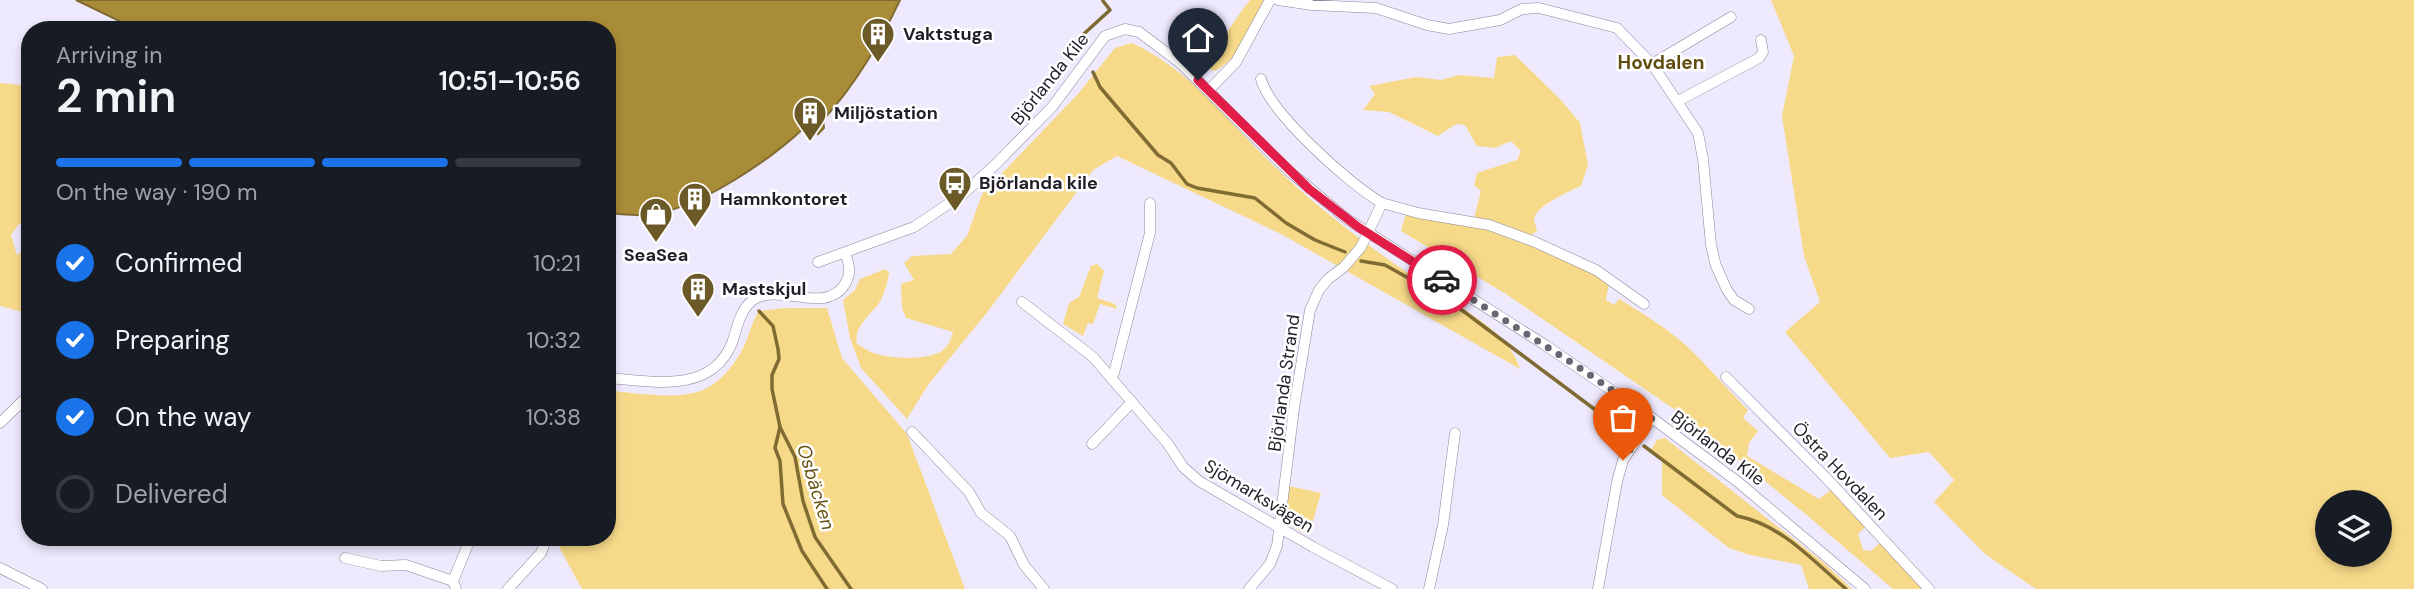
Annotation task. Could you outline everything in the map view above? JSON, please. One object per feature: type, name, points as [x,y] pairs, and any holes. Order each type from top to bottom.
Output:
[{"type":"street","points":[[1209,90],[1236,62],[1270,0]]},
{"type":"street","points":[[1278,0],[1312,5],[1376,8],[1427,25],[1449,29],[1500,20],[1522,9],[1539,8],[1616,28],[1652,64],[1698,133],[1711,245],[1716,266],[1734,300],[1749,309]]},
{"type":"street","points":[[1652,64],[1731,16]]},
{"type":"street","name":"Björlanda Kile","points":[[818,262],[915,227],[963,194],[1007,154],[1052,107],[1098,43],[1109,33],[1125,29],[1139,32],[1163,48],[1209,90],[1309,189],[1369,234],[1545,345],[1652,418],[1738,482],[1865,589]]},
{"type":"street","points":[[1678,101],[1759,58],[1763,52],[1760,40]]},
{"type":"street","points":[[1261,79],[1274,104],[1318,151],[1371,197],[1382,203],[1418,213],[1489,225],[1535,242],[1596,270],[1644,304]]},
{"type":"street","points":[[1111,377],[1126,334],[1150,233],[1150,203]]},
{"type":"street","name":"Björlanda Strand","points":[[1249,589],[1273,557],[1278,545],[1278,527],[1299,369],[1310,310],[1325,282],[1355,255],[1369,234],[1382,203]]},
{"type":"street","points":[[616,379],[677,382],[698,377],[714,367],[728,352],[743,312],[753,300],[774,295],[816,298],[838,291],[846,282],[849,272],[850,266],[845,253]]},
{"type":"street","name":"Sjömarksvägen","points":[[1022,302],[1074,340],[1111,377],[1189,472],[1214,490],[1278,527],[1392,589]]},
{"type":"street","name":"Östra Hovdalen","points":[[1726,377],[1831,483],[1929,589]]},
{"type":"street","points":[[1092,444],[1132,402]]},
{"type":"street","points":[[0,423],[21,403]]},
{"type":"street","points":[[1598,589],[1623,460],[1652,418]]},
{"type":"street","points":[[912,432],[969,492],[981,513],[1010,536],[1024,565],[1044,589]]},
{"type":"street","points":[[1429,589],[1443,525],[1455,433]]},
{"type":"street","points":[[345,558],[382,566],[406,565],[454,585],[468,546]]},
{"type":"street","points":[[508,589],[541,553],[544,546]]},
{"type":"street","points":[[0,568],[42,589]]},
{"type":"shaded area","points":[[76,0],[900,0],[866,63],[823,120],[824,128],[818,134],[801,118],[798,121],[805,127],[773,154],[735,180],[675,209],[638,215],[616,214],[616,21],[119,21]]},
{"type":"shaded area","points":[[1250,0],[1264,0],[1239,49],[1224,65],[1215,71],[1211,70],[1220,45]]},
{"type":"shaded area","points":[[1771,0],[2414,0],[2414,589],[2036,589],[1985,554],[1934,502],[1954,480],[1929,452],[1890,458],[1785,332],[1820,302],[1804,256],[1782,116],[1794,56]]},
{"type":"shaded area","points":[[1132,43],[1187,79],[1283,175],[1363,241],[1481,321],[1505,343],[1520,369],[1281,234],[1117,156],[1093,170],[989,310],[928,385],[907,419],[861,368],[850,338],[843,300],[855,290],[860,279],[885,269],[889,272],[884,294],[861,325],[857,344],[871,352],[896,357],[917,358],[944,349],[953,332],[906,318],[902,308],[901,284],[914,280],[904,263],[912,256],[951,254],[967,236],[982,194],[1077,95],[1115,48]]},
{"type":"shaded area","points":[[1515,55],[1561,100],[1580,123],[1588,165],[1581,186],[1540,209],[1534,220],[1537,231],[1530,236],[1474,218],[1481,191],[1474,185],[1477,173],[1517,160],[1521,151],[1511,141],[1495,148],[1477,146],[1465,125],[1456,124],[1438,136],[1389,112],[1363,110],[1375,94],[1369,86],[1416,77],[1441,80],[1459,75],[1494,78],[1497,57]]},
{"type":"shaded area","points":[[0,83],[21,85],[21,224],[11,235],[17,255],[21,252],[21,312],[0,306]]},
{"type":"shaded area","points":[[1406,214],[1482,226],[1564,258],[1609,282],[1606,300],[1614,305],[1619,299],[1674,336],[1691,350],[1748,410],[1743,418],[1758,431],[1749,443],[1747,456],[1819,499],[1832,489],[1867,525],[1858,534],[1863,550],[1871,551],[1881,542],[1925,589],[1893,589],[1687,418],[1506,294],[1401,231]]},
{"type":"shaded area","points":[[1097,264],[1104,271],[1097,298],[1115,304],[1117,309],[1100,304],[1093,324],[1088,323],[1083,336],[1063,324],[1069,303],[1079,297],[1091,266]]},
{"type":"shaded area","points":[[827,308],[842,358],[907,434],[965,589],[582,589],[560,546],[616,546],[616,391],[679,395],[707,388],[726,373],[736,359],[759,311]]},
{"type":"shaded area","points":[[1665,438],[1824,563],[1852,589],[1809,589],[1801,565],[1729,548],[1662,495],[1662,460],[1650,451],[1657,440]]},
{"type":"shaded area","points":[[1289,486],[1321,493],[1309,535],[1293,527],[1285,518]]},
{"type":"waterway","points":[[1078,47],[1075,42],[1110,10],[1103,1]]},
{"type":"waterway","points":[[1093,72],[1100,87],[1158,155],[1171,163],[1187,184],[1255,198],[1286,223],[1315,240],[1345,252]]},
{"type":"waterway","points":[[1361,261],[1385,265],[1451,302],[1629,435]]},
{"type":"waterway","name":"Osbäcken","points":[[759,311],[773,326],[778,349],[779,359],[772,375],[772,389],[780,427],[775,448],[780,461],[783,504],[802,551],[827,589]]},
{"type":"waterway","name":"Osbäcken","points":[[780,427],[795,457],[803,501],[815,537],[851,589]]},
{"type":"waterway","points":[[1644,446],[1737,516],[1753,520],[1782,535],[1846,589]]},
{"type":"way so far","points":[[1442,280],[1583,370],[1652,418],[1623,460]]},
{"type":"place","name":"Vaktstuga","points":[[878,64]]},
{"type":"place","name":"Miljöstation","points":[[810,143]]},
{"type":"place","name":"Björlanda kile","points":[[955,213]]},
{"type":"place","name":"Hamnkontoret","points":[[695,229]]},
{"type":"place","name":"SeaSea","points":[[656,244]]},
{"type":"place","name":"Mastskjul","points":[[698,319]]},
{"type":"district","name":"Hovdalen","points":[[1661,62]]},
{"type":"route","points":[[1198,80],[1309,189],[1358,227],[1442,280]]}]
